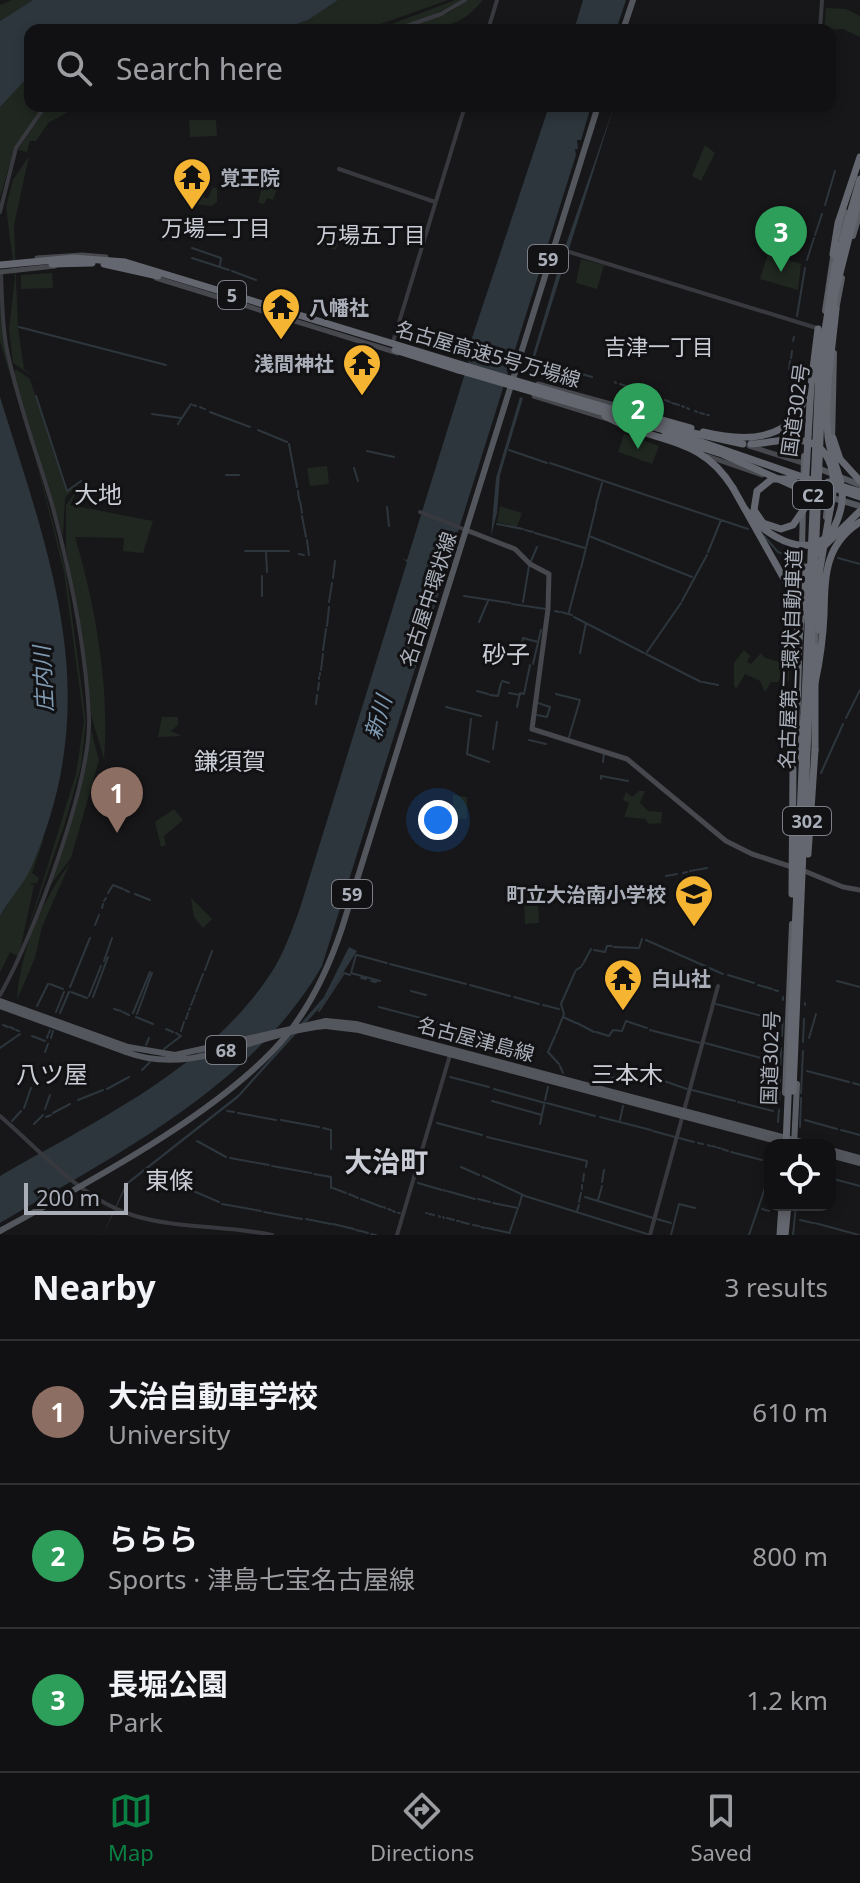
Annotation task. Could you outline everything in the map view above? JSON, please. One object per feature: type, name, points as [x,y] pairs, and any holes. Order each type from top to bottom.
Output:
[{"type":"highway","points":[[833,254],[844,200],[860,160]]},
{"type":"highway","name":"国道302号","points":[[788,1139],[800,718],[797,487],[833,254],[860,160]]},
{"type":"highway","name":"名古屋第二環状自動車道","points":[[788,1139],[819,369],[829,293],[860,179]]},
{"type":"highway","name":"名古屋第二環状自動車道","points":[[788,1139],[798,976],[822,391],[841,267],[860,194]]},
{"type":"highway","name":"国道302号","points":[[788,1139],[819,567],[830,473],[834,334],[842,276],[860,212]]},
{"type":"highway","points":[[703,432],[754,440],[786,425],[806,396],[846,222]]},
{"type":"highway","name":"名古屋高速5号万場線","points":[[2,266],[74,258],[125,262],[476,369],[604,404],[821,482]]},
{"type":"highway","name":"名古屋高速5号万場線","points":[[2,266],[75,263],[124,267],[684,436],[821,482]]},
{"type":"highway","points":[[745,509],[763,531],[787,544],[817,541],[833,528],[843,494],[828,439],[828,405],[841,267]]},
{"type":"highway","points":[[820,329],[811,385],[809,425],[807,479],[807,492],[804,509],[793,525],[781,529],[763,523],[754,510],[757,491],[776,478],[790,478],[804,482],[812,484],[821,487],[833,490],[859,495]]},
{"type":"highway","points":[[476,369],[684,431],[743,444]]},
{"type":"highway","points":[[604,404],[748,444],[802,440],[820,449],[833,468],[835,490],[820,569],[815,683],[806,781]]},
{"type":"highway","points":[[828,405],[837,452],[847,470],[860,483]]},
{"type":"highway","points":[[583,408],[710,458],[745,509],[789,586],[799,639]]},
{"type":"highway","points":[[605,416],[692,443],[797,487]]},
{"type":"highway","points":[[821,482],[859,495]]},
{"type":"highway","points":[[799,639],[808,564],[860,508]]},
{"type":"highway","points":[[815,683],[822,645],[827,564],[840,538],[860,522]]},
{"type":"highway","name":"C2","points":[[799,639],[799,817]]},
{"type":"highway","points":[[798,976],[815,750],[815,647]]},
{"type":"highway","points":[[794,957],[793,769],[800,718]]},
{"type":"highway","points":[[782,1235],[784,1211]]},
{"type":"main road","points":[[625,24],[633,0]]},
{"type":"main road","name":"名古屋中環状線","points":[[0,1231],[181,1122],[263,1060],[286,1035],[313,996],[342,928],[462,529],[514,377],[552,246],[596,112]]},
{"type":"main road","points":[[2,266],[70,255],[108,258],[743,444],[860,483]]},
{"type":"main road","points":[[2,266],[107,266],[458,371],[860,508]]},
{"type":"main road","points":[[462,529],[515,549],[530,564],[549,574],[548,609],[532,729],[627,759],[726,841],[752,854],[848,889],[860,890]]},
{"type":"main road","name":"名古屋津島線","points":[[2,1004],[127,1049],[175,1055],[326,1024],[356,1024],[774,1139]]},
{"type":"main road","points":[[836,1154],[860,1160]]},
{"type":"street","points":[[412,24],[441,14],[465,0]]},
{"type":"street","points":[[490,24],[497,0]]},
{"type":"street","points":[[820,24],[822,0]]},
{"type":"street","points":[[0,212],[16,148],[41,112]]},
{"type":"street","points":[[393,342],[463,112]]},
{"type":"street","points":[[339,169],[435,202]]},
{"type":"street","points":[[552,246],[834,334]]},
{"type":"street","points":[[0,995],[21,954],[55,864],[80,776],[89,720],[68,566],[7,351],[2,266]]},
{"type":"street","points":[[420,512],[462,529]]},
{"type":"street","points":[[650,1235],[718,986]]},
{"type":"street","points":[[397,1235],[451,1052]]},
{"type":"street","points":[[0,1116],[80,1184],[114,1208],[152,1220],[272,1235]]},
{"type":"shaded area","points":[[12,0],[33,0],[0,21],[0,5]]},
{"type":"shaded area","points":[[338,0],[448,0],[381,24],[297,24]]},
{"type":"shaded area","points":[[455,0],[461,0],[420,21],[392,24]]},
{"type":"shaded area","points":[[468,0],[483,0],[465,17],[451,24],[417,24],[448,13]]},
{"type":"shaded area","points":[[826,8],[846,9],[860,16],[860,37],[843,29],[836,29],[836,24],[825,24]]},
{"type":"shaded area","points":[[24,81],[24,112],[38,112],[14,150],[0,198],[0,107]]},
{"type":"shaded area","points":[[43,112],[68,112],[48,123],[36,141],[30,141],[27,152],[18,150]]},
{"type":"shaded area","points":[[189,120],[216,120],[217,136],[190,137]]},
{"type":"shaded area","points":[[705,145],[715,153],[701,181],[692,176]]},
{"type":"shaded area","points":[[29,156],[14,225],[18,328],[24,369],[40,381],[13,363],[9,329],[15,278],[6,207],[13,180]]},
{"type":"shaded area","points":[[206,174],[204,198],[208,198],[213,187],[217,189],[217,202],[212,206],[193,204],[194,200],[200,201],[195,193],[199,178]]},
{"type":"shaded area","points":[[255,176],[279,183],[273,200],[267,198],[264,204],[258,203],[263,182],[255,180]]},
{"type":"shaded area","points":[[325,226],[342,230],[336,250],[317,244]]},
{"type":"shaded area","points":[[768,254],[801,264],[798,290],[760,279]]},
{"type":"shaded area","points":[[581,259],[604,265],[597,289],[576,283]]},
{"type":"shaded area","points":[[52,273],[53,288],[21,289],[21,275]]},
{"type":"shaded area","points":[[0,300],[4,343],[25,425],[0,341]]},
{"type":"shaded area","points":[[14,371],[30,379],[66,491],[81,481],[65,498],[63,536],[15,379]]},
{"type":"shaded area","points":[[29,432],[66,571],[86,721],[81,766],[24,942],[76,774],[84,721],[64,572]]},
{"type":"shaded area","points":[[624,434],[659,446],[652,464],[618,452]]},
{"type":"shaded area","points":[[327,466],[329,484],[310,486],[307,468]]},
{"type":"shaded area","points":[[79,487],[70,505],[153,521],[143,553],[123,551],[124,538],[75,537],[89,590],[103,675],[104,759],[91,715],[66,549],[66,505]]},
{"type":"shaded area","points":[[500,506],[522,513],[517,527],[497,522]]},
{"type":"shaded area","points":[[744,650],[750,656],[747,662],[751,664],[761,653],[765,658],[788,664],[789,661],[789,681],[780,682],[786,667],[778,682],[771,682],[765,692],[760,681],[745,674],[737,688],[734,687],[734,663]]},
{"type":"shaded area","points":[[162,717],[178,717],[178,725],[171,731],[182,736],[158,737]]},
{"type":"shaded area","points":[[91,730],[99,760],[71,858],[49,887],[85,768]]},
{"type":"shaded area","points":[[639,791],[645,791],[640,803],[648,811],[662,812],[661,823],[649,824],[645,819],[624,817],[629,803],[623,800],[626,792],[632,797]]},
{"type":"shaded area","points":[[453,795],[467,797],[467,819],[453,818]]},
{"type":"shaded area","points":[[174,809],[183,820],[164,836],[166,845],[161,847],[155,822]]},
{"type":"shaded area","points":[[42,835],[44,838],[32,873],[39,878],[37,883],[29,883],[34,885],[20,951],[18,956],[10,952],[0,973],[0,916],[29,871]]},
{"type":"shaded area","points":[[70,863],[42,927],[35,958],[17,1000],[27,945],[41,911]]},
{"type":"shaded area","points":[[191,898],[212,919],[203,928],[194,917]]},
{"type":"shaded area","points":[[524,902],[538,903],[539,923],[525,924]]},
{"type":"water","points":[[33,0],[338,0],[297,24],[24,24],[24,81],[0,107],[0,21]]},
{"type":"water","points":[[583,0],[626,0],[618,24],[576,24]]},
{"type":"water","name":"新川","points":[[547,112],[589,112],[581,140],[577,140],[578,149],[575,149],[576,155],[322,966],[293,1009],[259,1047],[220,1082],[134,1143],[0,1223],[0,1176],[114,1111],[188,1061],[221,1033],[251,1001],[280,958],[300,908],[407,562],[403,559],[407,560],[470,357],[471,341]]},
{"type":"water","points":[[612,112],[612,112],[529,376],[564,250]]},
{"type":"water","name":"庄内川","points":[[0,397],[52,575],[63,632],[68,689],[65,748],[53,808],[30,870],[0,916]]},
{"type":"water","points":[[520,397],[523,398],[500,475],[497,513],[491,536],[496,478]]},
{"type":"water","points":[[349,947],[357,951],[322,1005],[238,1098],[127,1185],[103,1235],[126,1183],[239,1094],[324,997]]},
{"type":"waterway","points":[[825,205],[835,171]]},
{"type":"waterway","points":[[815,235],[822,214]]},
{"type":"waterway","points":[[807,260],[814,238]]},
{"type":"waterway","points":[[192,248],[221,258],[220,266]]},
{"type":"waterway","points":[[192,258],[229,270]]},
{"type":"waterway","points":[[797,316],[805,268]]},
{"type":"waterway","points":[[232,271],[256,280]]},
{"type":"waterway","points":[[19,327],[166,365]]},
{"type":"waterway","points":[[793,341],[794,337]]},
{"type":"waterway","points":[[791,358],[792,351]]},
{"type":"waterway","points":[[789,369],[790,361]]},
{"type":"waterway","points":[[539,362],[568,370]]},
{"type":"waterway","points":[[571,371],[592,377]]},
{"type":"waterway","points":[[620,384],[629,387]]},
{"type":"waterway","points":[[631,388],[638,391]]},
{"type":"waterway","points":[[649,394],[656,397]]},
{"type":"waterway","points":[[36,396],[67,491],[81,481]]},
{"type":"waterway","points":[[665,400],[670,402]]},
{"type":"waterway","points":[[672,403],[679,405]]},
{"type":"waterway","points":[[178,424],[191,404]]},
{"type":"waterway","points":[[210,412],[250,427]]},
{"type":"waterway","points":[[700,413],[704,414]]},
{"type":"waterway","points":[[152,414],[181,418]]},
{"type":"waterway","points":[[258,430],[287,442]]},
{"type":"waterway","points":[[289,444],[297,487]]},
{"type":"waterway","points":[[509,450],[547,463]]},
{"type":"waterway","points":[[367,451],[394,457]]},
{"type":"waterway","points":[[550,463],[748,529]]},
{"type":"waterway","points":[[354,468],[358,481]]},
{"type":"waterway","points":[[226,475],[239,475]]},
{"type":"waterway","points":[[596,505],[602,483]]},
{"type":"waterway","points":[[298,491],[299,500]]},
{"type":"waterway","points":[[300,501],[302,513]]},
{"type":"waterway","points":[[387,507],[389,526]]},
{"type":"waterway","points":[[581,568],[596,507]]},
{"type":"waterway","points":[[302,516],[306,537]]},
{"type":"waterway","points":[[708,552],[721,520]]},
{"type":"waterway","points":[[497,524],[523,529]]},
{"type":"waterway","points":[[525,530],[533,532]]},
{"type":"waterway","points":[[535,533],[559,540]]},
{"type":"waterway","points":[[589,536],[692,577]]},
{"type":"waterway","points":[[764,536],[778,552],[789,556]]},
{"type":"waterway","points":[[307,540],[309,555]]},
{"type":"waterway","points":[[561,541],[585,548]]},
{"type":"waterway","points":[[531,561],[537,547]]},
{"type":"waterway","points":[[245,551],[289,551]]},
{"type":"waterway","points":[[266,553],[267,572]]},
{"type":"waterway","points":[[299,554],[304,555]]},
{"type":"waterway","points":[[682,601],[707,555]]},
{"type":"waterway","points":[[838,558],[860,564]]},
{"type":"waterway","points":[[333,578],[335,561]]},
{"type":"waterway","points":[[523,602],[529,566]]},
{"type":"waterway","points":[[569,612],[580,570]]},
{"type":"waterway","points":[[262,576],[262,596]]},
{"type":"waterway","points":[[329,602],[332,583]]},
{"type":"waterway","points":[[464,596],[510,603]]},
{"type":"waterway","points":[[479,622],[488,601]]},
{"type":"waterway","points":[[647,652],[681,603]]},
{"type":"waterway","points":[[512,604],[546,609]]},
{"type":"waterway","points":[[327,626],[329,607]]},
{"type":"waterway","points":[[555,611],[559,612]]},
{"type":"waterway","points":[[561,612],[572,615]]},
{"type":"waterway","points":[[574,617],[644,653]]},
{"type":"waterway","points":[[580,653],[586,623]]},
{"type":"waterway","points":[[323,650],[326,629]]},
{"type":"waterway","points":[[533,664],[541,630]]},
{"type":"waterway","points":[[518,660],[523,638],[538,642]]},
{"type":"waterway","points":[[321,670],[323,654]]},
{"type":"waterway","points":[[646,654],[701,682]]},
{"type":"waterway","points":[[517,707],[520,693],[524,694],[530,665]]},
{"type":"waterway","points":[[502,681],[509,683]]},
{"type":"waterway","points":[[703,682],[718,685]]},
{"type":"waterway","points":[[318,690],[319,683]]},
{"type":"waterway","points":[[490,695],[498,696],[501,683]]},
{"type":"waterway","points":[[846,718],[860,690]]},
{"type":"waterway","points":[[477,691],[488,694]]},
{"type":"waterway","points":[[509,693],[520,695]]},
{"type":"waterway","points":[[556,694],[580,700],[569,737]]},
{"type":"waterway","points":[[316,704],[317,695]]},
{"type":"waterway","points":[[537,715],[547,717],[550,707],[538,703]]},
{"type":"waterway","points":[[446,707],[481,716]]},
{"type":"waterway","points":[[471,719],[467,754],[489,762]]},
{"type":"waterway","points":[[493,749],[497,722]]},
{"type":"waterway","points":[[821,773],[843,724]]},
{"type":"waterway","points":[[529,740],[546,744]]},
{"type":"waterway","points":[[603,762],[604,752]]},
{"type":"waterway","points":[[601,779],[601,776],[628,781]]},
{"type":"waterway","points":[[690,871],[707,868]]},
{"type":"waterway","points":[[683,873],[687,872]]},
{"type":"waterway","points":[[666,876],[677,874]]},
{"type":"waterway","points":[[108,893],[113,885],[123,889]]},
{"type":"waterway","points":[[125,890],[129,892]]},
{"type":"waterway","points":[[135,894],[150,900]]},
{"type":"waterway","points":[[102,908],[103,904]]},
{"type":"waterway","points":[[95,925],[99,915]]},
{"type":"waterway","points":[[70,987],[90,938]]},
{"type":"waterway","points":[[104,961],[112,938]]},
{"type":"waterway","points":[[614,947],[639,948],[642,939]]},
{"type":"waterway","points":[[646,940],[723,974]]},
{"type":"waterway","points":[[594,950],[605,952],[607,946],[612,946]]},
{"type":"waterway","points":[[584,962],[591,949]]},
{"type":"waterway","points":[[205,970],[212,951]]},
{"type":"waterway","points":[[356,955],[351,973],[380,981]]},
{"type":"waterway","points":[[357,955],[387,963]]},
{"type":"waterway","points":[[93,997],[108,957]]},
{"type":"waterway","points":[[390,964],[466,984]]},
{"type":"waterway","points":[[89,996],[101,966]]},
{"type":"waterway","points":[[576,970],[581,967]]},
{"type":"waterway","points":[[133,1013],[150,972]]},
{"type":"waterway","points":[[556,1034],[564,1014],[561,1004],[575,972]]},
{"type":"waterway","points":[[137,1014],[152,973]]},
{"type":"waterway","points":[[319,1011],[344,973],[350,975]]},
{"type":"waterway","points":[[196,992],[203,974]]},
{"type":"waterway","points":[[728,975],[754,983]]},
{"type":"waterway","points":[[361,978],[366,979]]},
{"type":"waterway","points":[[371,981],[376,982]]},
{"type":"waterway","points":[[837,981],[860,987]]},
{"type":"waterway","points":[[37,1006],[48,984]]},
{"type":"waterway","points":[[50,984],[63,989]]},
{"type":"waterway","points":[[470,985],[510,996]]},
{"type":"waterway","points":[[758,985],[772,989]]},
{"type":"waterway","points":[[774,990],[778,991]]},
{"type":"waterway","points":[[411,991],[426,995]]},
{"type":"waterway","points":[[56,1012],[64,992]]},
{"type":"waterway","points":[[60,1013],[69,992]]},
{"type":"waterway","points":[[71,992],[87,998]]},
{"type":"waterway","points":[[191,1005],[195,995]]},
{"type":"waterway","points":[[514,997],[539,1004]]},
{"type":"waterway","points":[[716,1004],[777,1020]]},
{"type":"waterway","points":[[543,1005],[559,1009]]},
{"type":"waterway","points":[[379,1007],[455,1027]]},
{"type":"waterway","points":[[114,1009],[121,1011]]},
{"type":"waterway","points":[[123,1012],[129,1015]]},
{"type":"waterway","points":[[186,1019],[188,1013]]},
{"type":"waterway","points":[[809,1038],[816,1014]]},
{"type":"waterway","points":[[136,1017],[153,1024]]},
{"type":"waterway","points":[[563,1017],[576,1023]]},
{"type":"waterway","points":[[782,1036],[783,1018]]},
{"type":"waterway","points":[[803,1042],[804,1019]]},
{"type":"waterway","points":[[596,1032],[609,1036],[613,1030],[622,1031],[626,1021],[647,1028]]},
{"type":"waterway","points":[[181,1031],[184,1022]]},
{"type":"waterway","points":[[577,1023],[594,1032]]},
{"type":"waterway","points":[[3,1025],[8,1027]]},
{"type":"waterway","points":[[10,1027],[14,1029]]},
{"type":"waterway","points":[[459,1028],[502,1039]]},
{"type":"waterway","points":[[166,1029],[173,1032]]},
{"type":"waterway","points":[[650,1030],[700,1043]]},
{"type":"waterway","points":[[51,1038],[53,1031]]},
{"type":"waterway","points":[[164,1049],[181,1036],[176,1033]]},
{"type":"waterway","points":[[0,1048],[20,1034]]},
{"type":"waterway","points":[[32,1036],[45,1041]]},
{"type":"waterway","points":[[555,1036],[548,1052],[559,1064]]},
{"type":"waterway","points":[[146,1045],[149,1038]]},
{"type":"waterway","points":[[505,1040],[536,1048]]},
{"type":"waterway","points":[[705,1043],[776,1062]]},
{"type":"waterway","points":[[45,1052],[48,1044]]},
{"type":"waterway","points":[[779,1105],[781,1048]]},
{"type":"waterway","points":[[801,1093],[803,1051]]},
{"type":"waterway","points":[[142,1070],[150,1062]]},
{"type":"waterway","points":[[560,1066],[563,1073]]},
{"type":"waterway","points":[[807,1071],[849,1082]]},
{"type":"waterway","points":[[107,1089],[129,1077]]},
{"type":"waterway","points":[[450,1077],[489,1087]]},
{"type":"waterway","points":[[607,1077],[664,1081],[687,1089]]},
{"type":"waterway","points":[[33,1084],[34,1080]]},
{"type":"waterway","points":[[853,1083],[860,1085]]},
{"type":"waterway","points":[[545,1100],[548,1087]]},
{"type":"waterway","points":[[24,1108],[31,1088]]},
{"type":"waterway","points":[[494,1089],[545,1103]]},
{"type":"waterway","points":[[78,1100],[103,1090]]},
{"type":"waterway","points":[[692,1090],[735,1101]]},
{"type":"waterway","points":[[45,1109],[50,1095]]},
{"type":"waterway","points":[[800,1127],[801,1098]]},
{"type":"waterway","points":[[492,1101],[542,1115]]},
{"type":"waterway","points":[[738,1102],[773,1111]]},
{"type":"waterway","points":[[547,1103],[595,1116]]},
{"type":"waterway","points":[[53,1113],[70,1104]]},
{"type":"waterway","points":[[540,1124],[544,1105]]},
{"type":"waterway","points":[[620,1120],[623,1106]]},
{"type":"waterway","points":[[778,1122],[779,1110]]},
{"type":"waterway","points":[[12,1121],[21,1111]]},
{"type":"waterway","points":[[227,1111],[234,1112]]},
{"type":"waterway","points":[[238,1113],[276,1120]]},
{"type":"waterway","points":[[34,1124],[43,1115]]},
{"type":"waterway","points":[[46,1117],[51,1115]]},
{"type":"waterway","points":[[600,1117],[651,1130]]},
{"type":"waterway","points":[[281,1120],[319,1127]]},
{"type":"waterway","points":[[805,1120],[837,1129]]},
{"type":"waterway","points":[[437,1123],[482,1135]]},
{"type":"waterway","points":[[323,1128],[331,1130],[331,1149]]},
{"type":"waterway","points":[[841,1130],[860,1135]]},
{"type":"waterway","points":[[653,1131],[675,1137]]},
{"type":"waterway","points":[[487,1137],[587,1161],[586,1167]]},
{"type":"waterway","points":[[679,1138],[694,1142]]},
{"type":"waterway","points":[[197,1141],[226,1157]]},
{"type":"waterway","points":[[698,1143],[703,1144]]},
{"type":"waterway","points":[[712,1146],[716,1147]]},
{"type":"waterway","points":[[722,1149],[728,1151]]},
{"type":"waterway","points":[[731,1152],[762,1160]]},
{"type":"waterway","points":[[230,1158],[269,1165]]},
{"type":"waterway","points":[[272,1166],[311,1173]]},
{"type":"waterway","points":[[379,1167],[383,1169]]},
{"type":"waterway","points":[[461,1167],[479,1175]]},
{"type":"waterway","points":[[602,1182],[604,1170]]},
{"type":"waterway","points":[[155,1172],[174,1181]]},
{"type":"waterway","points":[[314,1174],[331,1177],[331,1188]]},
{"type":"waterway","points":[[583,1181],[584,1174]]},
{"type":"waterway","points":[[483,1176],[525,1196],[647,1234]]},
{"type":"waterway","points":[[836,1180],[860,1186]]},
{"type":"waterway","points":[[177,1183],[187,1188]]},
{"type":"waterway","points":[[418,1183],[442,1190]]},
{"type":"waterway","points":[[598,1200],[602,1186]]},
{"type":"waterway","points":[[333,1188],[346,1193]]},
{"type":"waterway","points":[[191,1190],[219,1202]]},
{"type":"waterway","points":[[447,1191],[475,1199]]},
{"type":"waterway","points":[[749,1235],[764,1191]]},
{"type":"waterway","points":[[579,1202],[581,1193]]},
{"type":"waterway","points":[[349,1194],[358,1198]]},
{"type":"waterway","points":[[519,1206],[522,1195]]},
{"type":"waterway","points":[[585,1197],[653,1218]]},
{"type":"waterway","points":[[361,1199],[382,1207]]},
{"type":"waterway","points":[[478,1199],[490,1202]]},
{"type":"waterway","points":[[493,1203],[518,1208],[510,1231]]},
{"type":"waterway","points":[[222,1204],[261,1211]]},
{"type":"waterway","points":[[671,1235],[679,1204],[695,1208]]},
{"type":"waterway","points":[[577,1211],[579,1205]]},
{"type":"waterway","points":[[793,1235],[795,1211]]},
{"type":"waterway","points":[[264,1212],[302,1219]]},
{"type":"waterway","points":[[429,1214],[434,1215]]},
{"type":"waterway","points":[[447,1218],[454,1220]]},
{"type":"waterway","points":[[306,1219],[331,1224]]},
{"type":"waterway","points":[[657,1219],[671,1223]]},
{"type":"waterway","points":[[800,1220],[813,1223]]},
{"type":"waterway","points":[[461,1222],[469,1224]]},
{"type":"waterway","points":[[815,1223],[859,1235]]},
{"type":"waterway","points":[[333,1224],[354,1229]]},
{"type":"waterway","points":[[473,1225],[479,1226]]},
{"type":"waterway","points":[[481,1227],[485,1228]]},
{"type":"waterway","points":[[487,1228],[510,1233]]},
{"type":"waterway","points":[[356,1230],[360,1231]]},
{"type":"waterway","points":[[361,1231],[368,1233]]},
{"type":"waterway","points":[[371,1234],[376,1235]]},
{"type":"place","name":"覚王院","points":[[192,211]]},
{"type":"place","name":"長堀公園","points":[[781,272]]},
{"type":"place","name":"八幡社","points":[[281,341]]},
{"type":"place","name":"浅間神社","points":[[362,397]]},
{"type":"place","name":"ららら","points":[[638,449]]},
{"type":"place","name":"大治自動車学校","points":[[117,833]]},
{"type":"place","name":"町立大治南小学校","points":[[694,928]]},
{"type":"place","name":"白山社","points":[[623,1012]]},
{"type":"district","name":"万場二丁目","points":[[216,227]]},
{"type":"district","name":"万場五丁目","points":[[371,234]]},
{"type":"district","name":"吉津一丁目","points":[[659,346]]},
{"type":"district","name":"大地","points":[[98,493]]},
{"type":"district","name":"砂子","points":[[506,653]]},
{"type":"district","name":"鎌須賀","points":[[230,760]]},
{"type":"district","name":"八ツ屋","points":[[52,1073]]},
{"type":"district","name":"三本木","points":[[627,1073]]},
{"type":"district","name":"大治町","points":[[386,1161]]},
{"type":"district","name":"東條","points":[[169,1179]]}]
